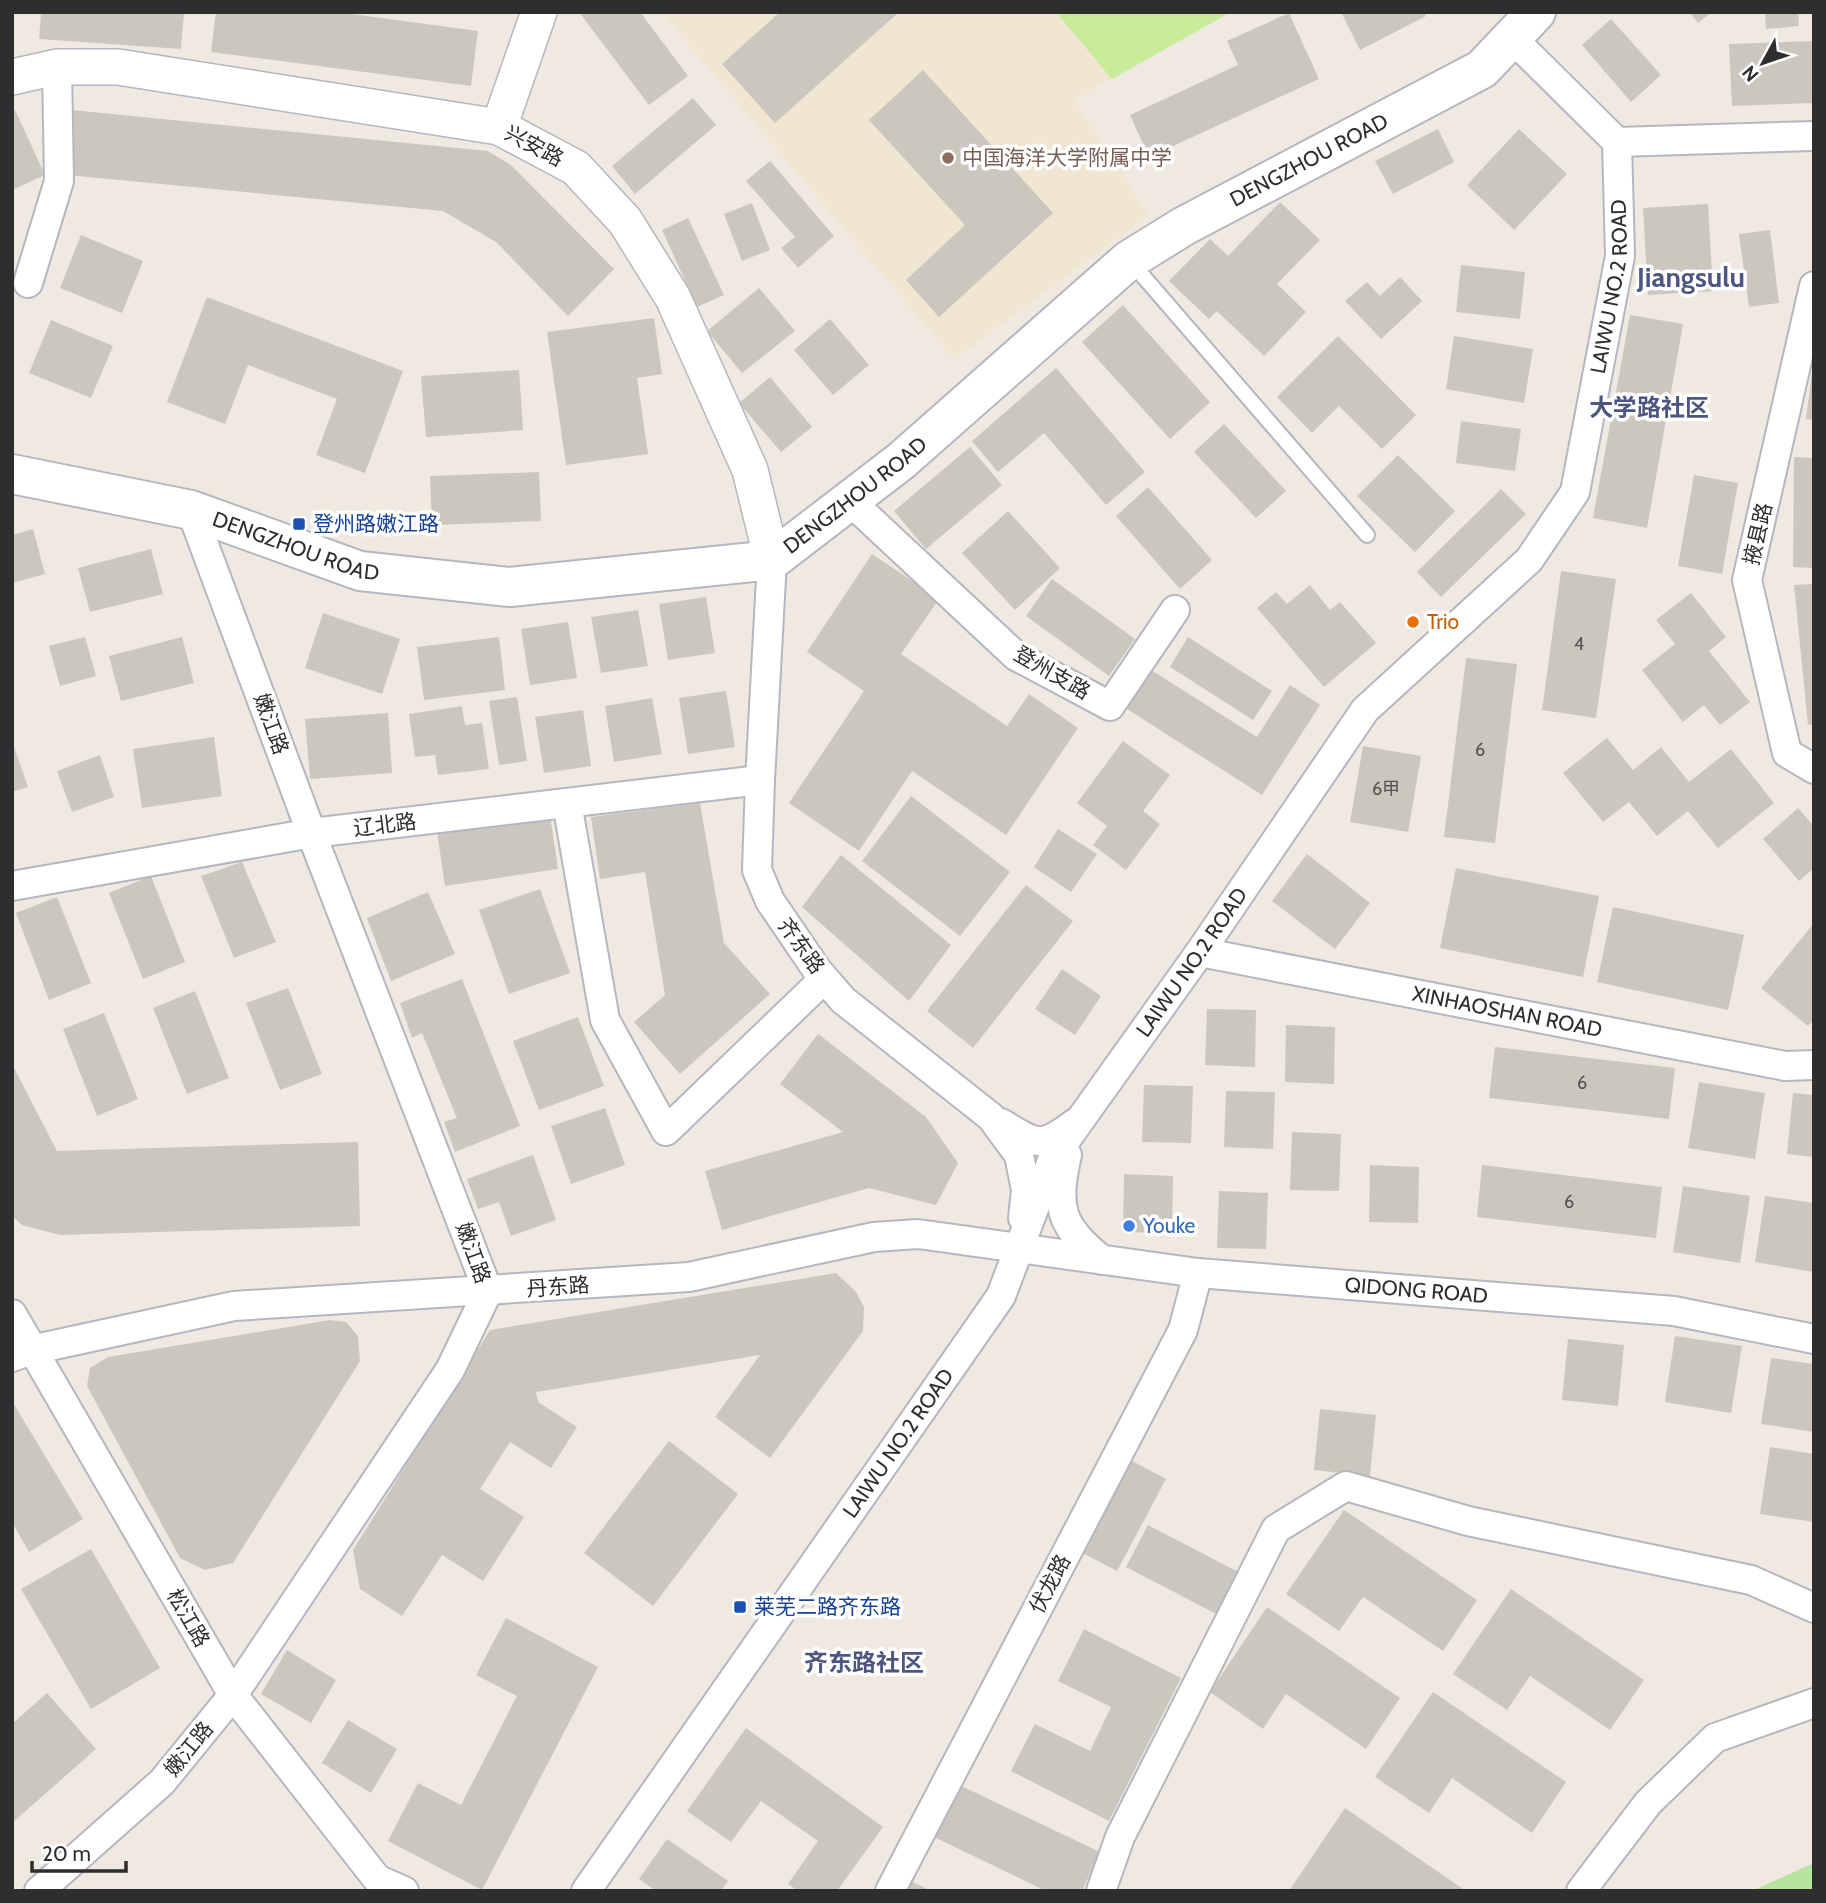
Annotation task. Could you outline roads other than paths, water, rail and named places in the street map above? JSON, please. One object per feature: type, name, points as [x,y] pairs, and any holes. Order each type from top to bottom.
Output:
[{"type":"main road","name":"DENGZHOU ROAD","points":[[12,474],[191,510],[360,571],[510,587],[772,560],[901,461],[1129,260],[1184,226],[1482,69],[1524,26]]},
{"type":"street","points":[[499,127],[538,12]]},
{"type":"street","points":[[1524,26],[1617,142],[1814,136]]},
{"type":"street","points":[[28,282],[59,181],[57,67]]},
{"type":"street","name":"兴安路","points":[[12,77],[57,67],[118,67],[499,127],[576,169],[625,221],[673,298],[750,470],[772,560]]},
{"type":"street","name":"LAIWU NO.2 ROAD","points":[[586,1891],[1002,1296],[1053,1158],[1200,952],[1365,710],[1530,560],[1574,492],[1620,256],[1617,142]]},
{"type":"street","name":"掖县路","points":[[1814,286],[1747,580],[1787,752],[1814,769]]},
{"type":"street","name":"登州支路","points":[[849,500],[1016,656],[1110,706],[1175,610]]},
{"type":"street","name":"嫩江路","points":[[39,1891],[162,1782],[233,1695],[450,1370],[488,1291],[191,510]]},
{"type":"street","name":"齐东路","points":[[772,560],[757,870],[769,901],[843,1000],[991,1117],[1019,1155],[1026,1190],[1020,1249]]},
{"type":"street","name":"辽北路","points":[[12,886],[312,833],[760,780]]},
{"type":"street","points":[[567,803],[605,1020],[666,1131],[824,978]]},
{"type":"street","name":"XINHAOSHAN ROAD","points":[[1200,952],[1784,1066],[1814,1065]]},
{"type":"street","points":[[991,1117],[1033,1142],[1054,1139],[1083,1117]]},
{"type":"street","points":[[1083,1117],[1068,1153],[1061,1181],[1062,1215],[1078,1241],[1102,1260]]},
{"type":"street","name":"丹东路","points":[[22,1353],[234,1306],[688,1277],[874,1237],[919,1234],[1020,1249]]},
{"type":"street","name":"QIDONG ROAD","points":[[1020,1249],[1198,1273],[1674,1311],[1814,1339]]},
{"type":"street","name":"伏龙路","points":[[890,1891],[1183,1330],[1198,1273]]},
{"type":"street","name":"松江路","points":[[12,1314],[22,1353],[233,1695],[377,1879],[404,1891]]},
{"type":"street","points":[[1101,1891],[1120,1837],[1276,1529],[1346,1486],[1468,1521],[1751,1580],[1814,1608]]},
{"type":"street","points":[[1581,1891],[1648,1803],[1715,1738],[1814,1703]]},
{"type":"lane","points":[[1129,260],[1367,535]]},
{"type":"place","name":"中国海洋大学附属中学","points":[[948,158]]},
{"type":"place","name":"登州路嫩江路","points":[[299,524]]},
{"type":"place","name":"Trio","points":[[1413,622]]},
{"type":"place","name":"Youke","points":[[1129,1226]]},
{"type":"place","name":"莱芜二路齐东路","points":[[740,1607]]},
{"type":"district","name":"Jiangsulu","points":[[1691,277]]},
{"type":"district","name":"大学路社区","points":[[1649,408]]},
{"type":"district","name":"齐东路社区","points":[[864,1663]]}]
